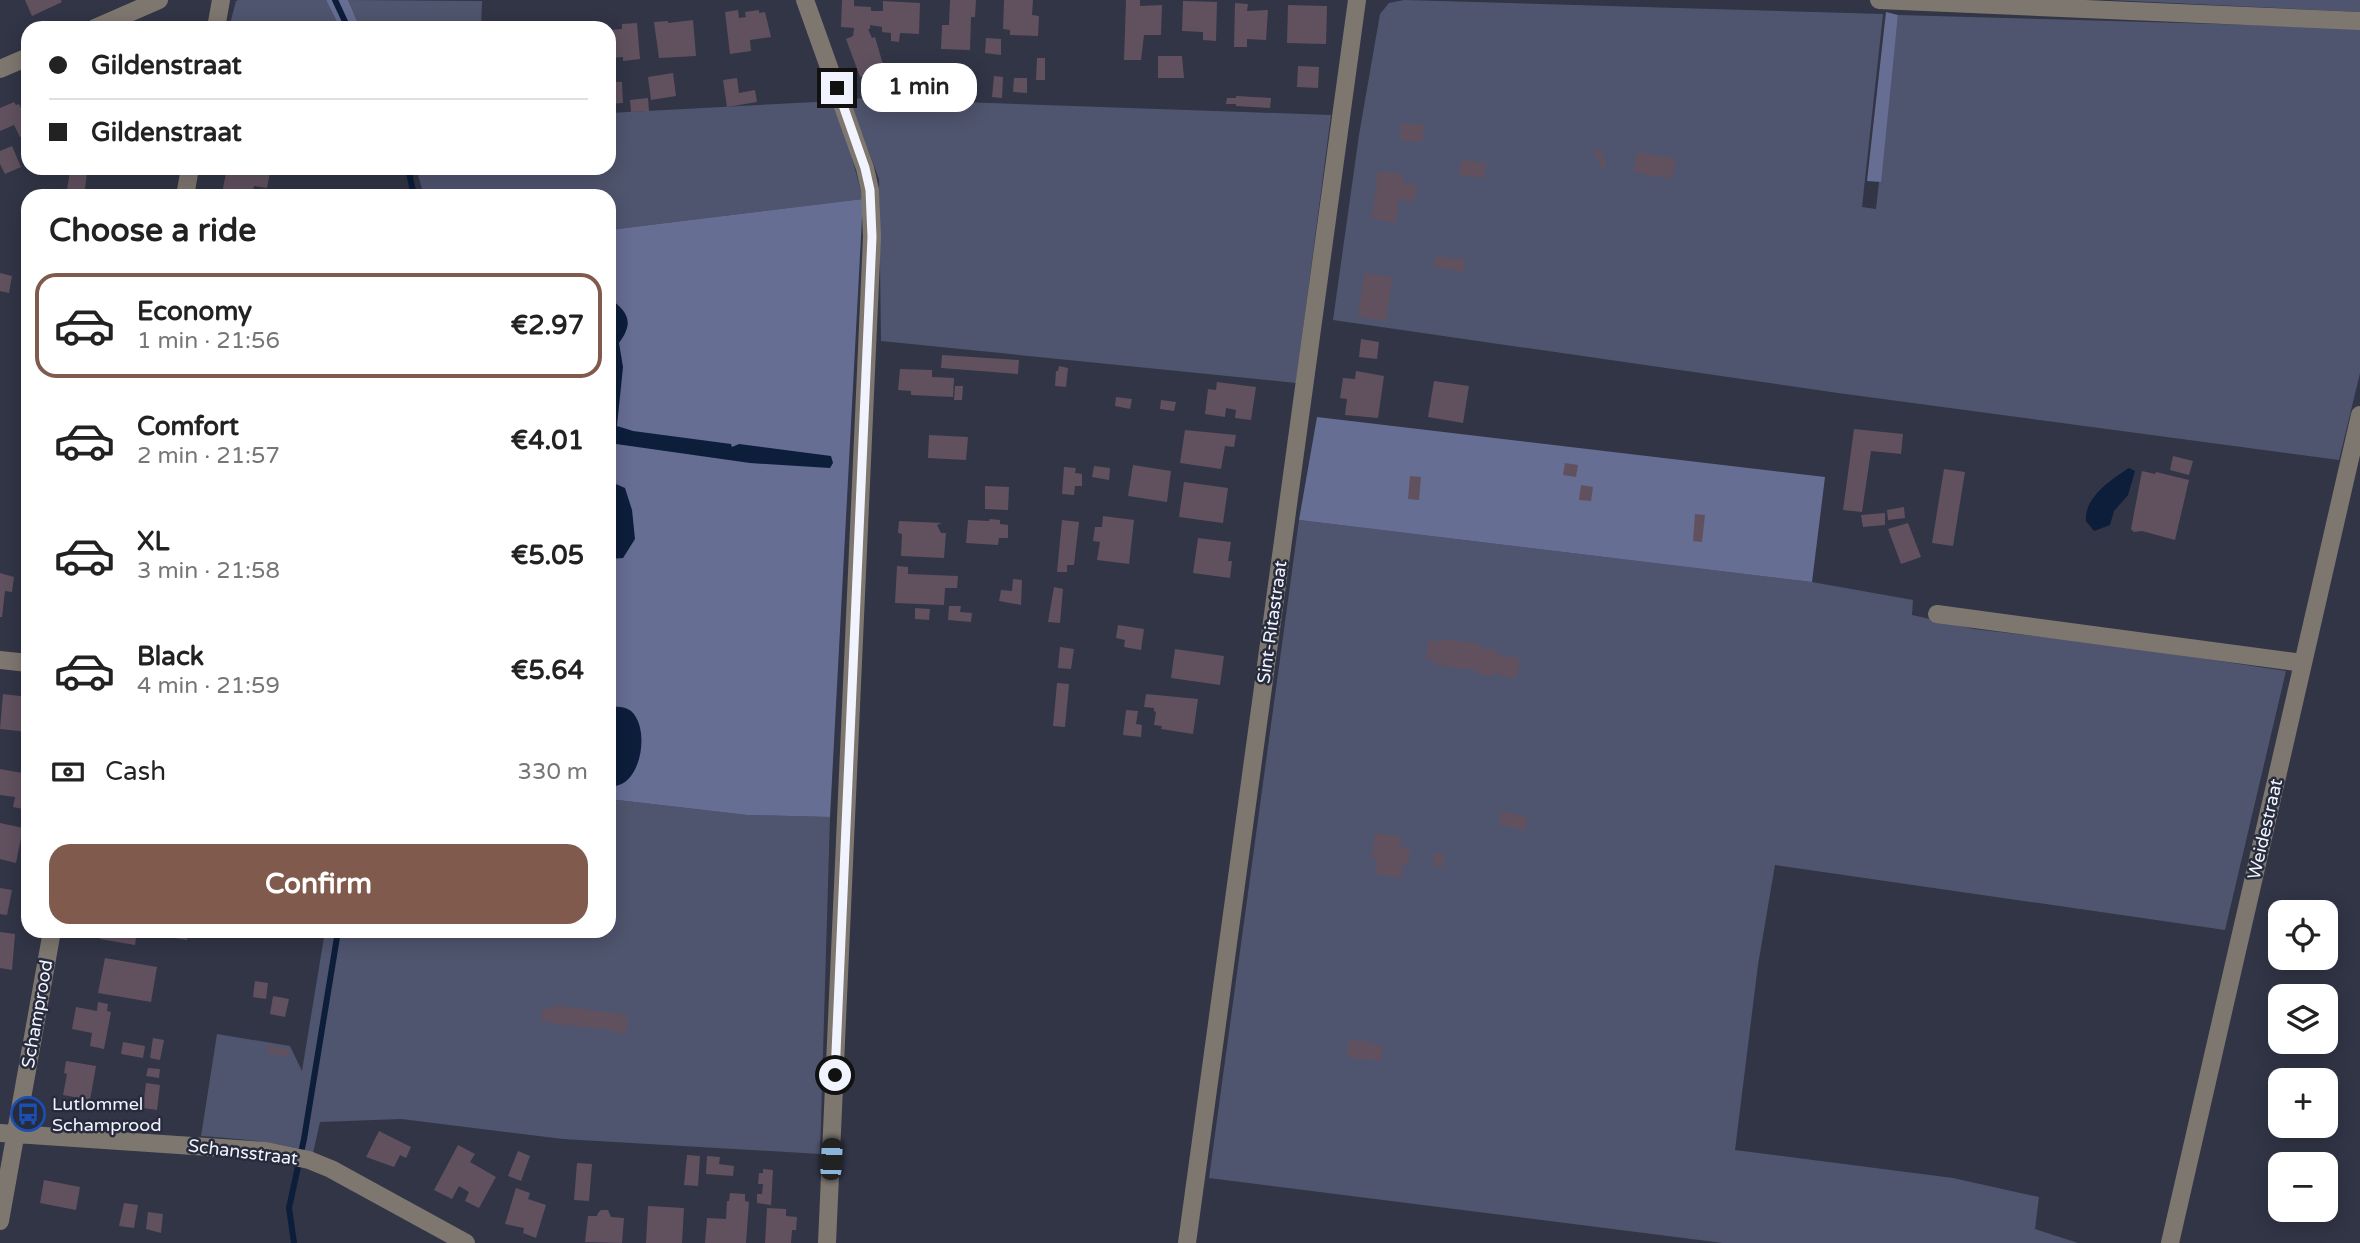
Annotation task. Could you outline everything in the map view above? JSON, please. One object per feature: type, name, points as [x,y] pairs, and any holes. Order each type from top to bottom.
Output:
[{"type":"street","points":[[111,21],[159,0]]},
{"type":"street","points":[[217,21],[221,0]]},
{"type":"street","points":[[805,0],[865,168],[870,190],[872,237],[827,1243]]},
{"type":"street","name":"Sint-Ritastraat","points":[[1187,1243],[1357,0]]},
{"type":"street","points":[[1879,0],[2360,21]]},
{"type":"street","points":[[0,69],[21,60]]},
{"type":"street","name":"Weidestraat","points":[[2170,1243],[2360,415]]},
{"type":"street","points":[[1937,614],[2303,663]]},
{"type":"street","points":[[0,660],[21,662]]},
{"type":"street","name":"Schamprood","points":[[0,1221],[8,1133],[50,938]]},
{"type":"street","name":"Schansstraat","points":[[8,1133],[266,1151],[301,1158],[331,1169],[466,1243]]},
{"type":"shaded area","points":[[326,0],[336,21],[231,21],[236,1]]},
{"type":"shaded area","points":[[326,0],[348,0],[357,21],[336,21]]},
{"type":"shaded area","points":[[348,0],[482,1],[481,21],[357,21]]},
{"type":"shaded area","points":[[1404,0],[1883,14],[1862,207],[1876,209],[1898,15],[2360,28],[2360,373],[2339,460],[1838,393],[1333,320],[1359,135],[1380,14],[1389,3]]},
{"type":"shaded area","points":[[2109,0],[2360,0],[2360,12]]},
{"type":"shaded area","points":[[1886,12],[1898,15],[1881,182],[1867,181]]},
{"type":"shaded area","points":[[849,98],[1331,115],[1296,383],[881,341],[879,179]]},
{"type":"shaded area","points":[[833,101],[863,199],[616,229],[616,189],[422,189],[418,175],[616,175],[616,113]]},
{"type":"shaded area","points":[[863,199],[830,817],[747,815],[616,800],[616,229]]},
{"type":"shaded area","points":[[616,304],[625,313],[628,324],[619,343],[623,367],[617,426],[633,431],[731,444],[732,447],[739,444],[831,456],[833,463],[830,468],[750,463],[616,444]]},
{"type":"shaded area","points":[[1317,417],[1825,477],[1812,582],[1299,520]]},
{"type":"shaded area","points":[[2129,468],[2135,471],[2128,495],[2114,511],[2110,525],[2094,531],[2086,521],[2089,504],[2100,490]]},
{"type":"shaded area","points":[[616,484],[625,488],[632,510],[635,539],[623,558],[616,558]]},
{"type":"shaded area","points":[[1299,520],[1812,582],[1913,600],[1912,615],[1974,629],[2126,647],[2286,671],[2225,930],[1775,865],[1758,965],[1735,1150],[1953,1178],[2039,1197],[2035,1229],[2078,1243],[1723,1243],[1209,1178]]},
{"type":"shaded area","points":[[616,706],[631,711],[640,727],[641,737],[636,768],[623,783],[616,786]]},
{"type":"shaded area","points":[[616,800],[747,815],[830,817],[820,1154],[563,1139],[401,1119],[320,1122],[313,1153],[271,1143],[201,1136],[217,1034],[290,1046],[302,1071],[324,938],[616,938]]},
{"type":"building","points":[[25,0],[61,0],[62,2],[32,16]]},
{"type":"building","points":[[842,0],[854,0],[854,6],[871,7],[871,11],[883,11],[883,1],[920,3],[919,34],[900,33],[899,42],[891,41],[891,33],[882,32],[882,27],[870,25],[868,29],[872,38],[875,37],[884,68],[860,77],[846,39],[853,36],[854,28],[841,27]]},
{"type":"building","points":[[950,0],[976,0],[975,17],[971,17],[970,50],[941,49],[942,25],[949,25]]},
{"type":"building","points":[[1004,0],[1033,0],[1032,15],[1039,16],[1038,36],[1010,35],[1010,30],[1003,29]]},
{"type":"building","points":[[1126,0],[1140,0],[1140,6],[1162,5],[1161,35],[1144,35],[1141,60],[1124,60]]},
{"type":"building","points":[[1183,1],[1217,2],[1216,41],[1203,40],[1203,32],[1182,31]]},
{"type":"building","points":[[1235,3],[1248,4],[1247,11],[1268,10],[1266,40],[1247,39],[1247,47],[1234,47]]},
{"type":"building","points":[[1288,5],[1327,6],[1326,44],[1287,43]]},
{"type":"building","points":[[738,10],[739,18],[746,17],[745,12],[765,12],[771,37],[750,40],[751,51],[730,54],[725,12]]},
{"type":"building","points":[[693,20],[696,56],[659,58],[654,22]]},
{"type":"building","points":[[637,23],[640,59],[623,61],[623,57],[616,58],[616,29],[622,29],[622,24]]},
{"type":"building","points":[[986,38],[1001,39],[1001,55],[985,53]]},
{"type":"building","points":[[1158,56],[1182,56],[1184,78],[1158,78]]},
{"type":"building","points":[[1037,58],[1045,58],[1045,80],[1036,80]]},
{"type":"building","points":[[1298,66],[1319,67],[1318,88],[1297,87]]},
{"type":"building","points":[[673,73],[676,96],[651,100],[648,77]]},
{"type":"building","points":[[994,76],[1003,77],[1002,98],[992,97]]},
{"type":"building","points":[[737,78],[739,93],[755,90],[757,102],[727,107],[723,80]]},
{"type":"building","points":[[1014,78],[1027,78],[1027,93],[1013,92]]},
{"type":"building","points":[[931,80],[936,87],[927,95],[921,88]]},
{"type":"building","points":[[616,82],[622,82],[623,103],[616,104]]},
{"type":"building","points":[[945,84],[977,85],[977,96],[945,94]]},
{"type":"building","points":[[648,98],[649,111],[631,112],[630,100]]},
{"type":"building","points":[[1227,98],[1271,98],[1270,108],[1226,104]]},
{"type":"building","points":[[14,102],[19,104],[21,137],[14,125],[0,131],[0,108]]},
{"type":"building","points":[[1402,123],[1424,125],[1422,142],[1400,140]]},
{"type":"building","points":[[12,146],[21,167],[5,174],[0,164],[0,151]]},
{"type":"building","points":[[1600,148],[1607,166],[1602,168],[1594,151]]},
{"type":"building","points":[[1637,152],[1676,159],[1672,179],[1634,172]]},
{"type":"building","points":[[1462,160],[1486,163],[1484,178],[1459,175]]},
{"type":"building","points":[[1378,171],[1403,174],[1402,182],[1417,184],[1414,202],[1399,200],[1396,223],[1372,219]]},
{"type":"building","points":[[69,175],[87,175],[85,189],[67,189]]},
{"type":"building","points":[[226,175],[270,175],[267,188],[254,186],[253,189],[223,189]]},
{"type":"building","points":[[1436,256],[1465,260],[1464,272],[1434,267]]},
{"type":"building","points":[[0,273],[12,276],[9,293],[0,291]]},
{"type":"building","points":[[1364,273],[1392,277],[1386,321],[1358,317]]},
{"type":"building","points":[[1361,339],[1379,342],[1377,359],[1359,357]]},
{"type":"building","points":[[942,355],[1019,360],[1018,374],[941,368]]},
{"type":"building","points":[[1059,366],[1068,368],[1066,387],[1055,386]]},
{"type":"building","points":[[900,369],[932,370],[932,377],[954,378],[953,397],[911,395],[911,391],[898,390]]},
{"type":"building","points":[[1356,371],[1384,376],[1378,418],[1345,415],[1347,399],[1340,398],[1343,378],[1355,379]]},
{"type":"building","points":[[1434,381],[1469,386],[1463,423],[1428,417]]},
{"type":"building","points":[[1217,382],[1256,387],[1251,420],[1235,418],[1236,410],[1226,408],[1225,417],[1205,414],[1208,389],[1216,390]]},
{"type":"building","points":[[955,386],[963,386],[962,400],[954,400]]},
{"type":"building","points":[[1116,397],[1132,399],[1130,409],[1115,406]]},
{"type":"building","points":[[1161,400],[1176,402],[1174,411],[1160,409]]},
{"type":"building","points":[[1854,429],[1903,434],[1901,454],[1871,451],[1862,512],[1843,510]]},
{"type":"building","points":[[1185,430],[1236,435],[1234,447],[1225,446],[1221,469],[1180,463]]},
{"type":"building","points":[[929,435],[968,437],[966,460],[928,458]]},
{"type":"building","points":[[2173,456],[2193,461],[2189,475],[2170,470]]},
{"type":"building","points":[[1565,463],[1578,465],[1576,477],[1563,475]]},
{"type":"building","points":[[1133,465],[1171,471],[1167,502],[1128,496]]},
{"type":"building","points":[[1094,466],[1110,468],[1109,480],[1092,477]]},
{"type":"building","points":[[1064,467],[1076,468],[1075,473],[1082,474],[1082,486],[1075,486],[1074,495],[1062,494]]},
{"type":"building","points":[[1944,469],[1965,472],[1953,546],[1932,543]]},
{"type":"building","points":[[2142,471],[2189,480],[2175,540],[2142,531],[2134,532],[2131,529]]},
{"type":"building","points":[[1410,476],[1421,477],[1419,500],[1408,499]]},
{"type":"building","points":[[1184,482],[1228,488],[1223,523],[1179,517]]},
{"type":"building","points":[[1581,485],[1593,487],[1591,501],[1579,500]]},
{"type":"building","points":[[985,486],[1009,487],[1008,510],[985,509]]},
{"type":"building","points":[[1904,507],[1905,518],[1888,520],[1887,510]]},
{"type":"building","points":[[1885,513],[1885,525],[1863,527],[1861,515]]},
{"type":"building","points":[[1695,514],[1705,515],[1702,542],[1693,541]]},
{"type":"building","points":[[1103,516],[1134,520],[1129,564],[1097,560],[1100,542],[1093,541],[1095,527],[1102,527]]},
{"type":"building","points":[[968,520],[1000,520],[1000,524],[1008,525],[1008,538],[999,538],[998,545],[966,543]]},
{"type":"building","points":[[1062,520],[1079,522],[1074,565],[1067,565],[1067,572],[1057,572]]},
{"type":"building","points":[[899,521],[942,523],[937,525],[941,533],[946,533],[944,558],[901,556],[902,534],[898,533]]},
{"type":"building","points":[[1908,523],[1921,557],[1901,564],[1888,529]]},
{"type":"building","points":[[1198,538],[1231,542],[1228,561],[1232,561],[1230,578],[1193,573]]},
{"type":"building","points":[[897,566],[908,567],[908,574],[958,576],[957,588],[945,588],[944,605],[895,603]]},
{"type":"building","points":[[0,573],[14,577],[12,592],[5,591],[2,617],[0,617]]},
{"type":"building","points":[[1013,579],[1022,580],[1021,605],[999,601],[1001,590],[1012,591]]},
{"type":"building","points":[[1054,587],[1063,589],[1060,623],[1048,622]]},
{"type":"building","points":[[949,606],[961,606],[960,612],[972,613],[971,622],[948,620]]},
{"type":"building","points":[[915,608],[930,609],[929,620],[915,619]]},
{"type":"building","points":[[1118,625],[1144,629],[1141,650],[1124,647],[1125,640],[1116,638]]},
{"type":"building","points":[[1440,639],[1480,644],[1479,648],[1497,650],[1497,655],[1520,658],[1517,678],[1501,676],[1501,673],[1493,676],[1476,674],[1476,670],[1435,665],[1436,661],[1426,659],[1429,640],[1439,642]]},
{"type":"building","points":[[1060,647],[1074,649],[1071,669],[1058,668]]},
{"type":"building","points":[[1175,649],[1224,656],[1220,685],[1171,678]]},
{"type":"building","points":[[1057,683],[1069,684],[1065,727],[1053,726]]},
{"type":"building","points":[[3,694],[21,696],[21,731],[0,729]]},
{"type":"building","points":[[1146,694],[1198,699],[1193,734],[1161,729],[1162,726],[1154,725],[1154,708],[1144,707]]},
{"type":"building","points":[[1126,710],[1138,711],[1136,724],[1142,725],[1141,737],[1123,735]]},
{"type":"building","points":[[0,769],[21,773],[21,809],[13,807],[15,797],[0,795]]},
{"type":"building","points":[[1501,812],[1527,816],[1525,830],[1499,825]]},
{"type":"building","points":[[0,823],[21,828],[16,863],[0,859]]},
{"type":"building","points":[[1375,833],[1402,837],[1400,847],[1410,848],[1408,865],[1403,864],[1401,878],[1375,874],[1376,860],[1372,859]]},
{"type":"building","points":[[1434,852],[1444,854],[1443,867],[1433,866]]},
{"type":"building","points":[[0,888],[12,890],[7,915],[0,914]]},
{"type":"building","points":[[0,932],[15,934],[12,970],[0,968]]},
{"type":"building","points":[[100,938],[136,938],[135,945]]},
{"type":"building","points":[[105,958],[157,967],[151,1002],[98,993]]},
{"type":"building","points":[[255,981],[268,983],[266,999],[253,997]]},
{"type":"building","points":[[273,996],[289,999],[285,1017],[270,1014]]},
{"type":"building","points":[[98,1002],[108,1004],[107,1011],[111,1012],[104,1049],[90,1046],[92,1033],[72,1029],[76,1007],[97,1011]]},
{"type":"building","points":[[555,1005],[628,1015],[626,1034],[611,1032],[611,1029],[541,1021],[543,1007],[554,1009]]},
{"type":"building","points":[[153,1038],[164,1040],[160,1060],[150,1058]]},
{"type":"building","points":[[1349,1040],[1371,1042],[1371,1045],[1383,1047],[1381,1061],[1347,1057]]},
{"type":"building","points":[[123,1042],[145,1046],[143,1058],[121,1054]]},
{"type":"building","points":[[268,1045],[290,1050],[288,1057],[267,1053]]},
{"type":"building","points":[[66,1061],[96,1066],[90,1100],[63,1095],[67,1074],[64,1073]]},
{"type":"building","points":[[148,1068],[160,1069],[159,1078],[146,1076]]},
{"type":"building","points":[[146,1083],[160,1085],[157,1110],[143,1108]]},
{"type":"building","points":[[379,1131],[411,1147],[406,1158],[400,1155],[394,1167],[366,1157]]},
{"type":"building","points":[[458,1145],[475,1154],[470,1162],[496,1177],[479,1208],[465,1201],[469,1192],[459,1186],[452,1199],[434,1190]]},
{"type":"building","points":[[518,1151],[530,1156],[521,1181],[508,1176]]},
{"type":"building","points":[[687,1155],[700,1156],[698,1186],[684,1185]]},
{"type":"building","points":[[707,1156],[720,1157],[719,1164],[734,1166],[733,1176],[706,1174]]},
{"type":"building","points":[[577,1163],[592,1164],[589,1201],[574,1200]]},
{"type":"building","points":[[763,1169],[773,1170],[771,1205],[757,1203],[757,1194],[762,1194],[763,1184],[758,1184],[759,1173],[763,1173]]},
{"type":"building","points":[[44,1180],[80,1187],[76,1210],[40,1203]]},
{"type":"building","points":[[516,1188],[530,1193],[528,1199],[546,1205],[536,1238],[523,1233],[524,1228],[505,1224]]},
{"type":"building","points":[[730,1193],[745,1194],[745,1201],[749,1202],[746,1243],[705,1243],[707,1218],[726,1219]]},
{"type":"building","points":[[124,1203],[138,1205],[134,1228],[119,1226]]},
{"type":"building","points":[[648,1206],[684,1208],[682,1243],[646,1243]]},
{"type":"building","points":[[767,1208],[786,1209],[786,1216],[797,1217],[791,1243],[765,1243]]},
{"type":"building","points":[[601,1210],[608,1210],[611,1217],[624,1218],[622,1243],[585,1242],[588,1216],[597,1216]]},
{"type":"building","points":[[148,1212],[163,1214],[161,1233],[146,1229]]},
{"type":"waterway","points":[[335,0],[345,21]]},
{"type":"waterway","points":[[410,175],[412,189]]},
{"type":"waterway","points":[[294,1243],[289,1208],[304,1139],[337,938]]},
{"type":"place","name":"Lutlommel Schamprood","points":[[28,1114]]},
{"type":"route","points":[[835,1075],[872,237],[870,190],[865,168],[837,88]]}]
